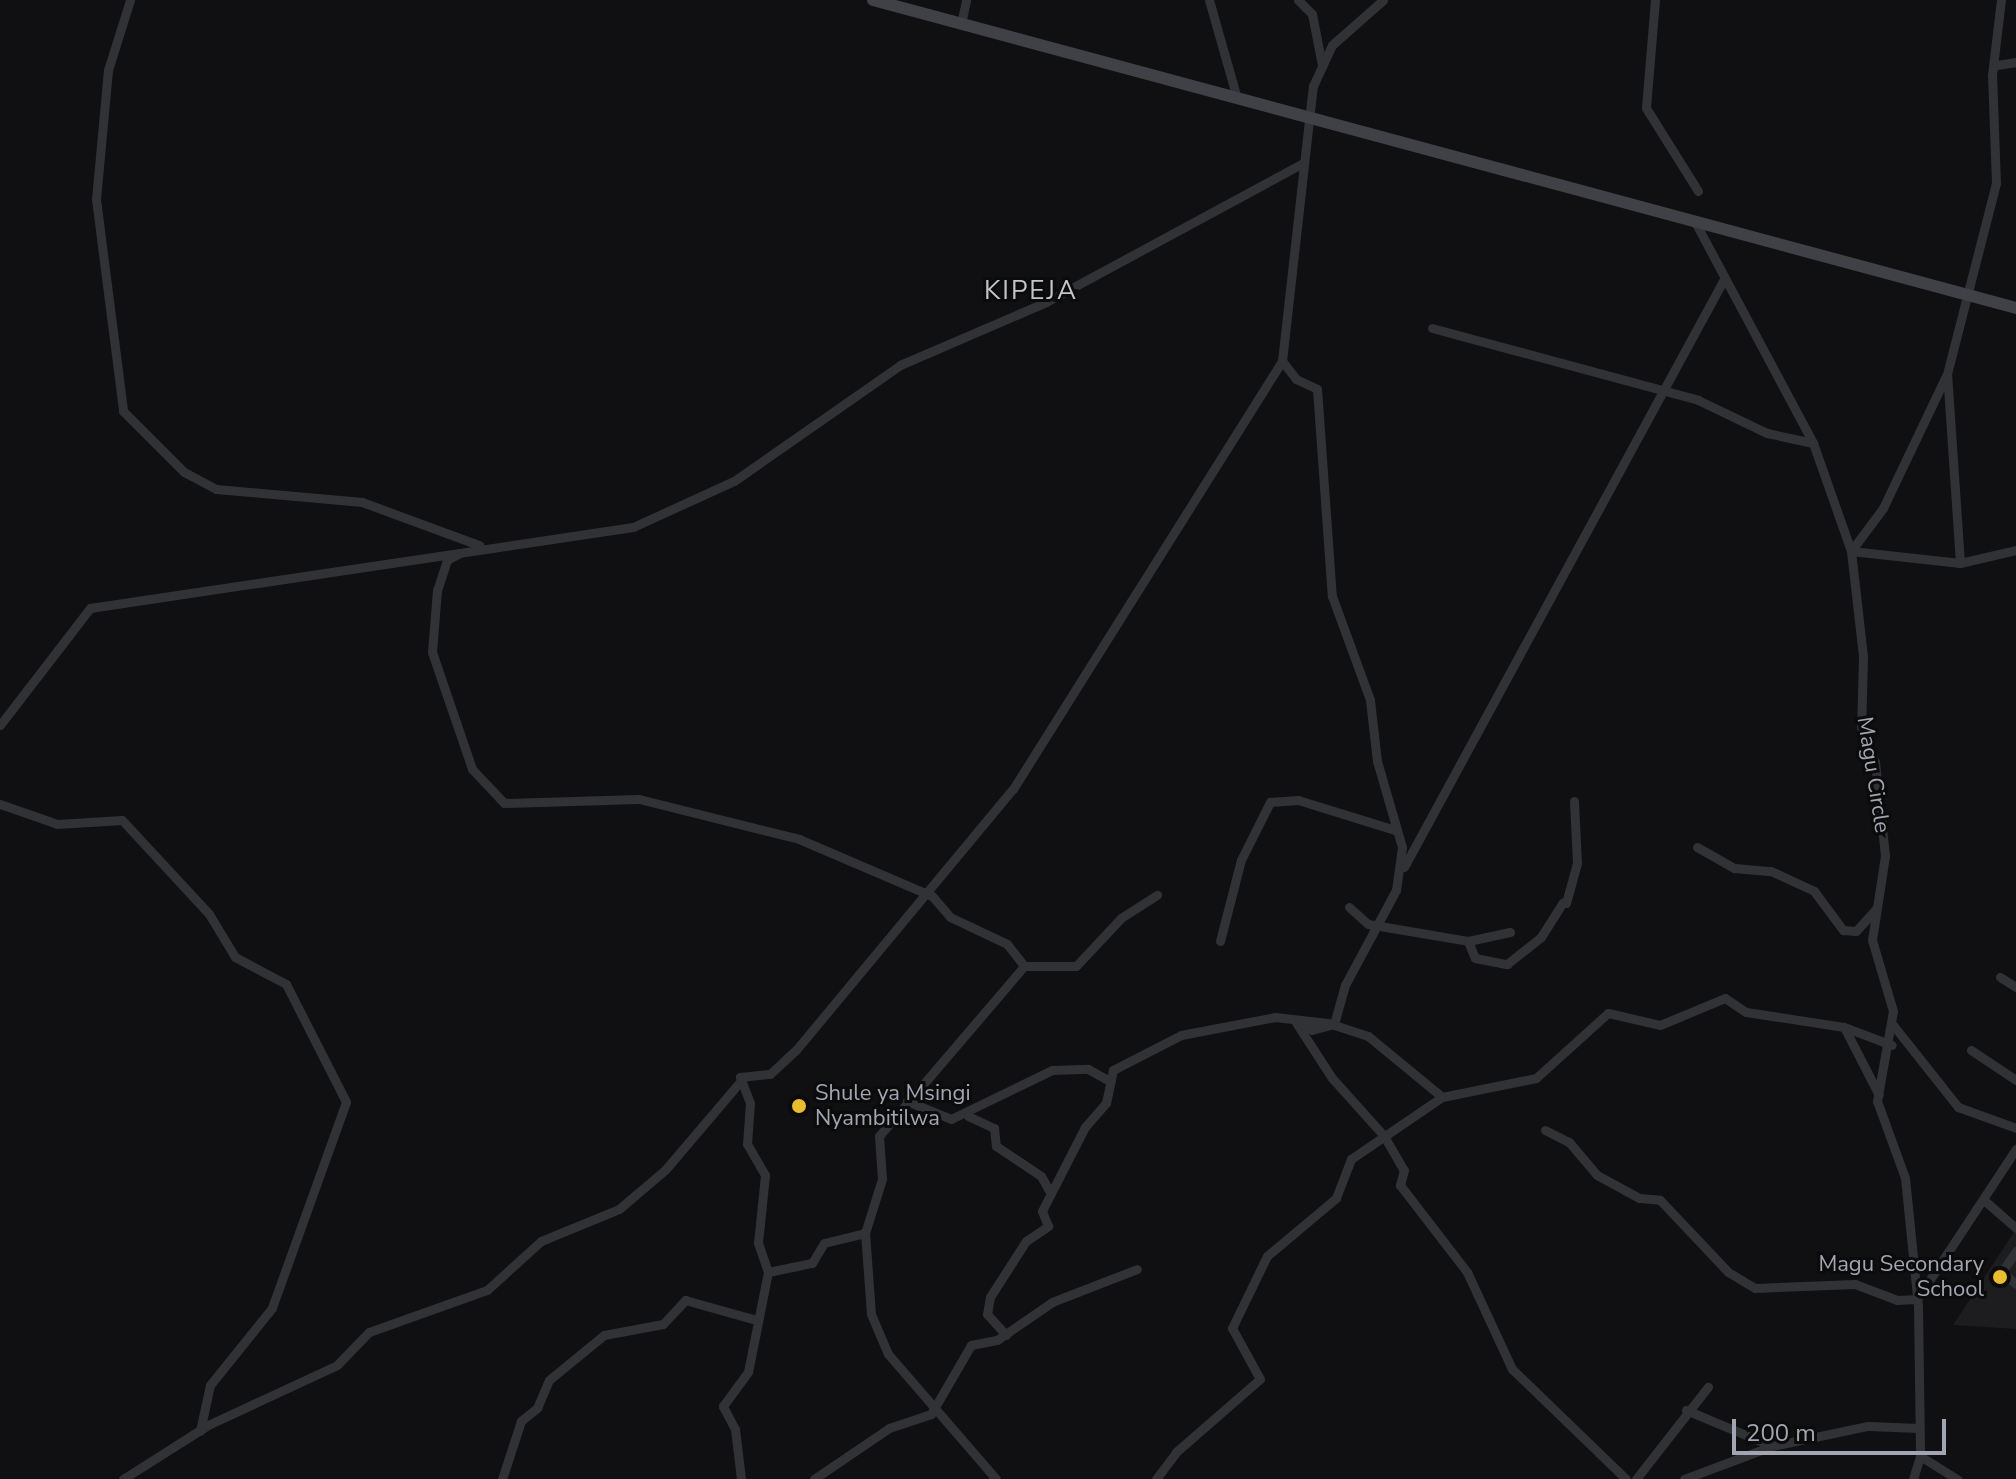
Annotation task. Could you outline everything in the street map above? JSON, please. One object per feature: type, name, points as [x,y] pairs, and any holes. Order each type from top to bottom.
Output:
[{"type":"main road","points":[[873,0],[1312,113],[2016,308]]},
{"type":"street","points":[[130,0],[108,70],[96,199],[96,241],[123,411],[184,472],[216,489],[362,502],[489,546]]},
{"type":"street","points":[[961,24],[966,0]]},
{"type":"street","points":[[1209,0],[1236,95]]},
{"type":"street","points":[[1298,0],[1312,14],[1322,67]]},
{"type":"street","points":[[123,1479],[200,1431],[337,1365],[369,1332],[403,1315],[487,1290],[541,1241],[619,1209],[665,1170],[739,1083],[770,1074],[796,1050],[932,896],[1013,789],[1282,361],[1303,163],[1322,67],[1332,45],[1383,0]]},
{"type":"street","points":[[1655,0],[1646,108],[1698,191]]},
{"type":"street","points":[[1851,551],[1883,508],[1947,374],[1996,183],[2001,0]]},
{"type":"street","points":[[1997,65],[2016,62]]},
{"type":"street","points":[[0,725],[90,608],[468,549],[633,527],[734,481],[868,382],[1032,309],[1303,163]]},
{"type":"street","name":"Magu Circle","points":[[1694,220],[1813,443],[1851,551],[1863,657],[1861,732],[1875,762],[1885,856],[1872,940],[1893,1025],[1892,1045],[1879,1095]]},
{"type":"street","points":[[1334,1024],[1400,874],[1724,279]]},
{"type":"street","points":[[1432,328],[1663,392],[1813,443]]},
{"type":"street","points":[[1282,361],[1296,379],[1317,389],[1332,596],[1370,700],[1395,830],[1400,874]]},
{"type":"street","points":[[1947,374],[1960,563]]},
{"type":"street","points":[[468,549],[447,560],[432,652],[472,769],[504,803],[627,798],[717,815],[799,839],[932,896],[950,917],[1007,944],[1024,966]]},
{"type":"street","points":[[1851,551],[1960,563],[2016,550]]},
{"type":"street","points":[[1220,941],[1241,860],[1270,802],[1298,800],[1395,830]]},
{"type":"street","points":[[1468,941],[1475,958],[1507,964],[1541,937],[1564,903],[1577,863],[1574,801]]},
{"type":"street","points":[[0,804],[57,824],[122,820],[209,914],[235,957],[286,984],[346,1102],[272,1308],[210,1385],[200,1431]]},
{"type":"street","points":[[1697,847],[1734,868],[1771,871],[1814,891],[1843,930],[1856,931],[1877,908]]},
{"type":"street","points":[[996,1479],[896,1367],[871,1314],[865,1233],[882,1179],[879,1136],[1024,966],[1076,966],[1130,910],[1157,895]]},
{"type":"street","points":[[1349,907],[1377,926],[1468,941],[1510,932]]},
{"type":"street","points":[[2000,977],[2016,987]]},
{"type":"street","points":[[1156,1479],[1176,1452],[1260,1379],[1232,1328],[1249,1281],[1313,1210],[1336,1198],[1351,1159],[1442,1097],[1536,1078],[1608,1013],[1660,1025],[1725,998],[1746,1012],[1844,1027],[1892,1045]]},
{"type":"street","points":[[1292,1019],[1332,1078],[1384,1136],[1404,1170],[1400,1185],[1467,1272],[1512,1369],[1626,1479]]},
{"type":"street","points":[[1006,1335],[987,1314],[990,1297],[1026,1241],[1048,1226],[1042,1211],[1050,1192],[1106,1103],[1111,1082],[1126,1058],[1181,1035],[1292,1019],[1334,1024],[1368,1036],[1442,1097]]},
{"type":"street","points":[[1893,1025],[1958,1107],[2016,1128]]},
{"type":"street","points":[[1844,1027],[1879,1095],[1905,1178],[1917,1299],[1920,1456],[1913,1479]]},
{"type":"street","points":[[1971,1050],[2016,1080]]},
{"type":"street","points":[[968,1116],[1052,1070],[1088,1069],[1111,1082]]},
{"type":"street","points":[[739,1083],[750,1103],[747,1144],[765,1175],[758,1243],[768,1272],[753,1319],[748,1372],[723,1406],[735,1429],[741,1479]]},
{"type":"street","points":[[907,1101],[932,1116],[968,1116],[994,1128],[996,1146],[1041,1176],[1050,1192]]},
{"type":"street","points":[[1545,1130],[1569,1142],[1597,1175],[1639,1198],[1660,1200],[1728,1272],[1755,1288],[1855,1284],[1897,1300],[1917,1299]]},
{"type":"street","points":[[1917,1299],[1985,1201],[2016,1149]]},
{"type":"street","points":[[1985,1201],[2016,1228]]},
{"type":"street","points":[[768,1272],[812,1263],[824,1243],[865,1233]]},
{"type":"street","points":[[2016,1251],[2002,1272],[2016,1284]]},
{"type":"street","points":[[814,1479],[933,1408],[971,1345],[1006,1335],[1052,1302],[1137,1269]]},
{"type":"street","points":[[502,1479],[521,1421],[537,1408],[549,1380],[604,1335],[663,1324],[685,1300],[753,1319]]},
{"type":"street","points":[[1636,1479],[1686,1410],[1708,1387]]},
{"type":"street","points":[[1686,1410],[1772,1446]]},
{"type":"street","points":[[1684,1479],[1772,1446],[1868,1426],[1919,1428]]},
{"type":"street","points":[[1920,1456],[1957,1479]]},
{"type":"shaded area","name":"Magu Secondary School","points":[[2016,1229],[2016,1329],[1953,1325]]},
{"type":"place","name":"Shule ya Msingi Nyambitilwa","points":[[799,1106]]},
{"type":"place","name":"Magu Secondary School","points":[[2000,1277]]},
{"type":"district","name":"KIPEJA","points":[[1031,291]]}]
